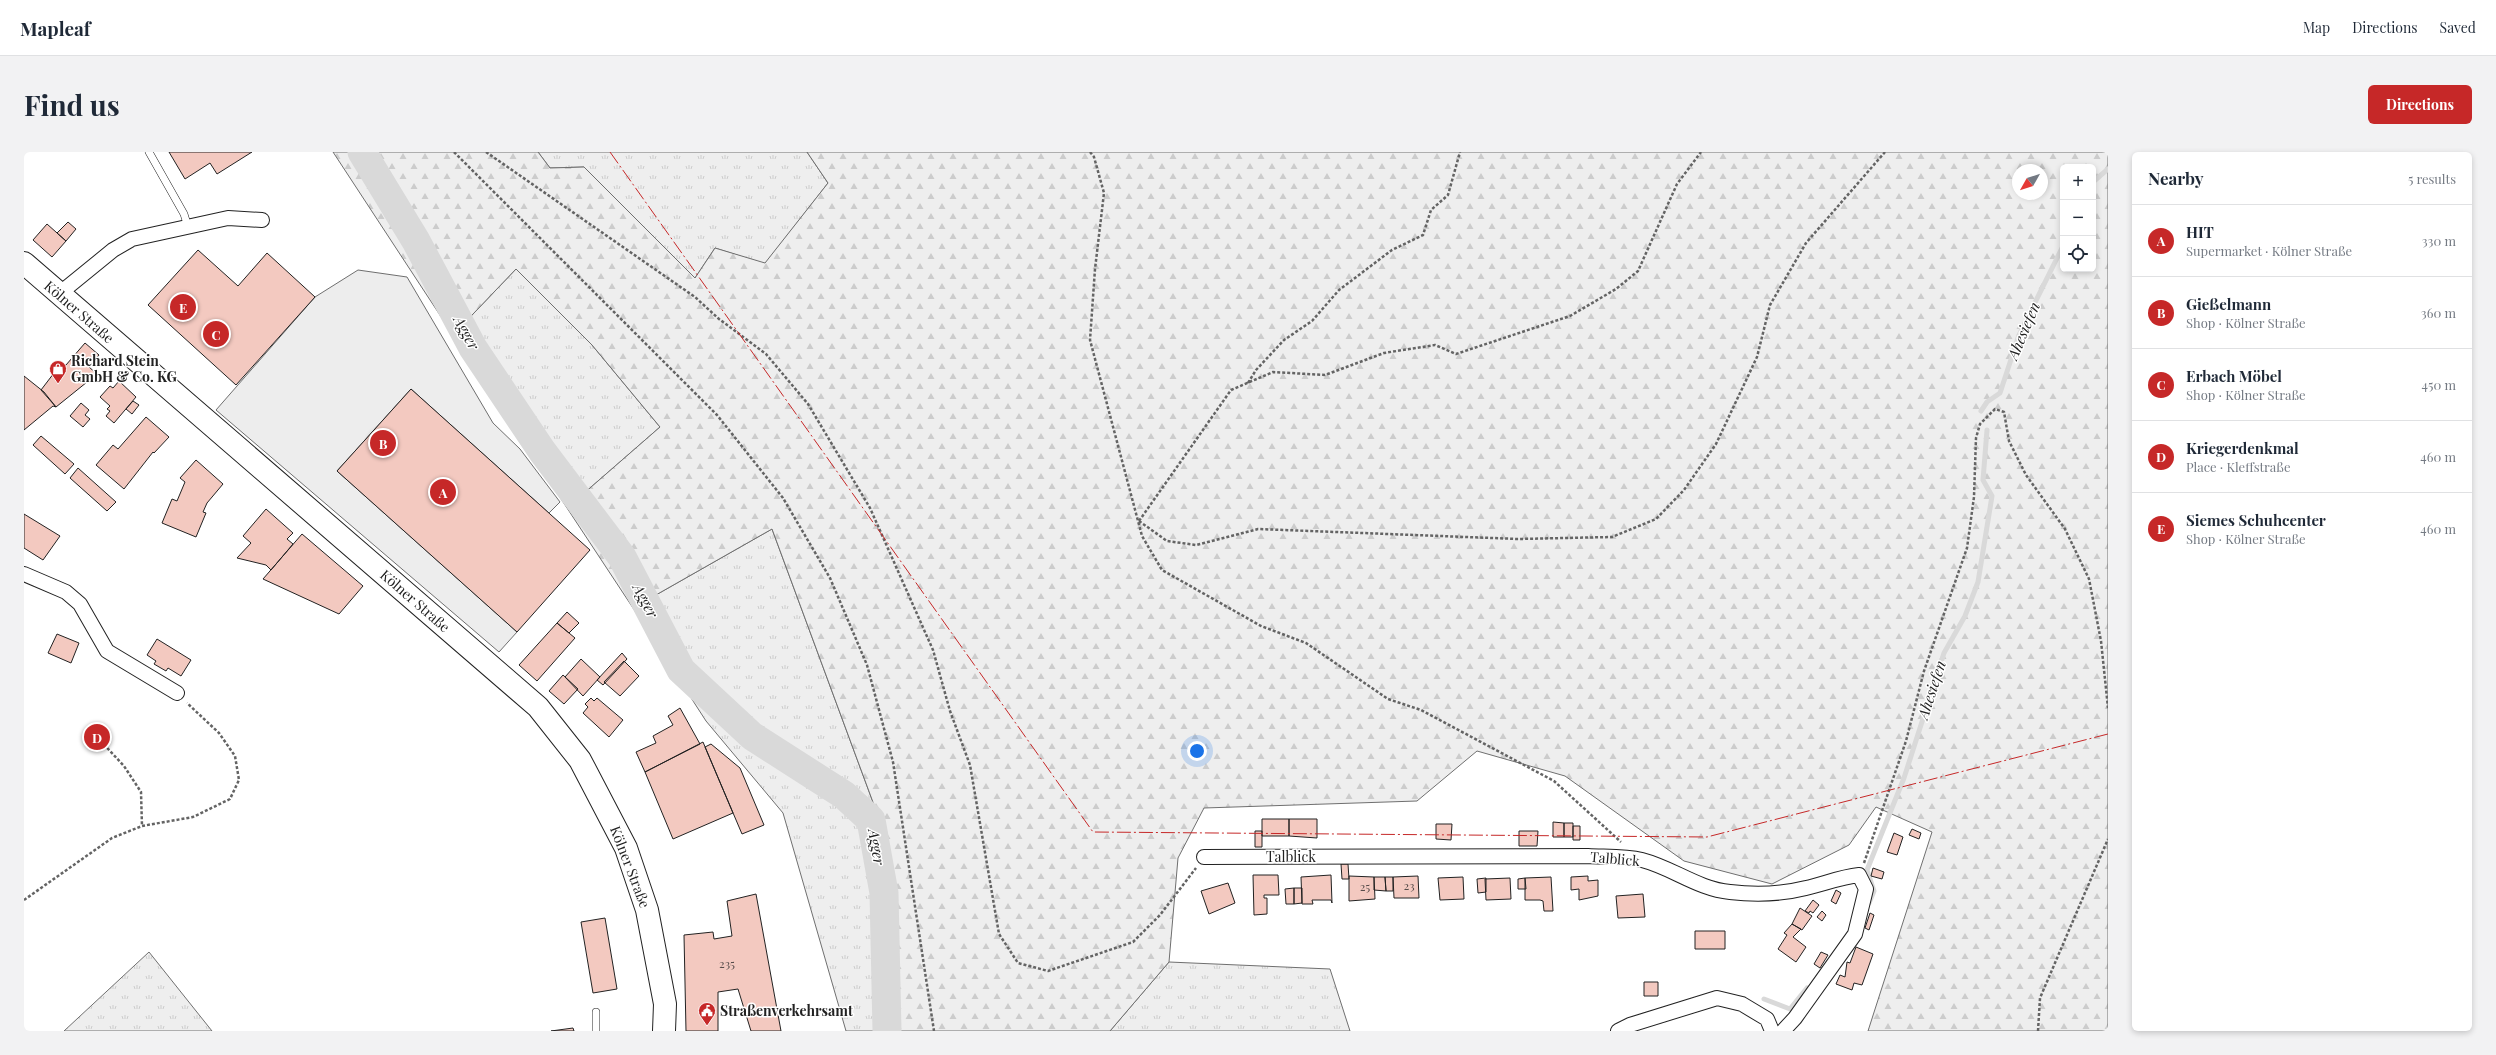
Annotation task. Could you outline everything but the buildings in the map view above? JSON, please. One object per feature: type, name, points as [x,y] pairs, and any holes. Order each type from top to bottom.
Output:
[{"type":"main road","name":"Kölner Straße","points":[[24,263],[538,707],[580,760],[626,848],[647,910],[665,1004],[664,1031]]},
{"type":"street","points":[[59,294],[113,250],[132,239],[228,218],[262,220]]},
{"type":"street","points":[[24,574],[66,592],[80,604],[107,651],[177,693]]},
{"type":"street","name":"Talblick","points":[[1204,857],[1588,856],[1641,860],[1667,868],[1706,887],[1730,892],[1772,894],[1806,888],[1841,877],[1859,875]]},
{"type":"street","points":[[1783,1031],[1795,1018],[1855,934],[1866,889],[1859,875]]},
{"type":"street","points":[[1618,1031],[1630,1025],[1717,998],[1742,1004],[1767,1019],[1772,1031]]},
{"type":"lane","points":[[149,152],[184,214],[188,227]]},
{"type":"lane","points":[[596,1012],[596,1031]]},
{"type":"path","points":[[454,152],[717,415],[784,498],[830,578],[867,665],[893,762],[934,1031]]},
{"type":"path","points":[[486,152],[695,297],[719,319],[766,354],[808,404],[870,508],[933,650],[950,711],[970,765],[999,934],[1018,963],[1048,971],[1133,942],[1160,915],[1204,857]]},
{"type":"path","points":[[1090,152],[1094,157],[1104,193],[1095,269],[1090,340],[1142,536],[1162,570],[1261,626],[1306,643],[1388,699],[1421,710],[1554,781],[1592,818],[1641,860]]},
{"type":"path","points":[[1248,383],[1256,370],[1284,340],[1312,321],[1339,290],[1392,250],[1423,235],[1431,210],[1448,195],[1460,152]]},
{"type":"path","points":[[1139,521],[1230,390],[1274,372],[1325,375],[1384,353],[1435,345],[1456,354],[1570,316],[1616,289],[1638,271],[1676,184],[1701,152]]},
{"type":"path","points":[[1139,521],[1167,542],[1196,545],[1258,529],[1518,539],[1612,537],[1656,519],[1684,490],[1716,444],[1757,357],[1770,305],[1806,244],[1885,152]]},
{"type":"path","points":[[1859,875],[1890,790],[1906,741],[1924,671],[1967,548],[1974,497],[1976,438],[1980,424],[1995,409],[2004,412],[2009,441],[2026,475],[2065,529],[2089,579],[2102,641],[2108,708]]},
{"type":"path","points":[[24,900],[112,838],[142,826],[193,817],[230,799],[239,780],[235,756],[219,732],[177,693]]},
{"type":"path","points":[[96,736],[124,766],[141,792],[142,826]]},
{"type":"path","points":[[2038,1031],[2040,998],[2108,839]]},
{"type":"green space","points":[[333,152],[538,152],[550,168],[584,167],[695,278],[715,248],[765,263],[828,183],[807,152],[2108,152],[2108,1031],[1868,1031],[1932,832],[1876,807],[1849,845],[1772,884],[1684,861],[1565,776],[1477,751],[1417,801],[1204,808],[1178,858],[1169,962],[1110,1031],[875,1031],[884,832],[772,529],[633,608],[567,508],[660,427],[592,345],[516,269],[453,335]]},
{"type":"green space","points":[[538,152],[807,152],[828,183],[765,264],[715,248],[695,278],[584,167],[550,168]]},
{"type":"green space","points":[[516,269],[592,345],[660,427],[567,508],[453,335]]},
{"type":"green space","points":[[772,529],[884,832],[875,1031],[846,1031],[783,813],[706,721],[633,608]]},
{"type":"green space","points":[[149,952],[212,1031],[64,1031]]},
{"type":"green space","points":[[1169,962],[1330,969],[1350,1031],[1110,1031]]},
{"type":"shaded area","points":[[358,270],[407,277],[493,423],[520,449],[560,502],[549,513],[411,389],[337,471],[517,632],[499,652],[216,410],[315,297]]},
{"type":"waterway","name":"Agger","points":[[362,152],[416,241],[473,348],[542,451],[622,557],[681,670],[752,736],[844,795],[871,820],[884,893],[887,1031]]},
{"type":"waterway","name":"Ahesiefen","points":[[2096,179],[2108,169]]},
{"type":"waterway","name":"Ahesiefen","points":[[1981,411],[1987,402],[2000,393],[2019,335],[2060,252]]},
{"type":"waterway","name":"Ahesiefen","points":[[1869,903],[1874,891],[1867,870],[1904,778],[1944,653],[1965,616],[1978,582],[1992,496],[1983,480],[1987,430]]},
{"type":"waterway","name":"Ahesiefen","points":[[1764,999],[1790,1009],[1807,988]]},
{"type":"power","points":[[610,152],[1093,832],[1707,837],[2108,734]]},
{"type":"place","name":"Siemes Schuhcenter","points":[[183,307]]},
{"type":"place","name":"Erbach Möbel","points":[[216,334]]},
{"type":"place","name":"Richard Stein GmbH & Co. KG","points":[[58,384]]},
{"type":"place","name":"Gießelmann","points":[[383,443]]},
{"type":"place","name":"HIT","points":[[443,492]]},
{"type":"place","name":"Kriegerdenkmal","points":[[97,737]]},
{"type":"place","name":"Straßenverkehrsamt","points":[[707,1026]]}]
